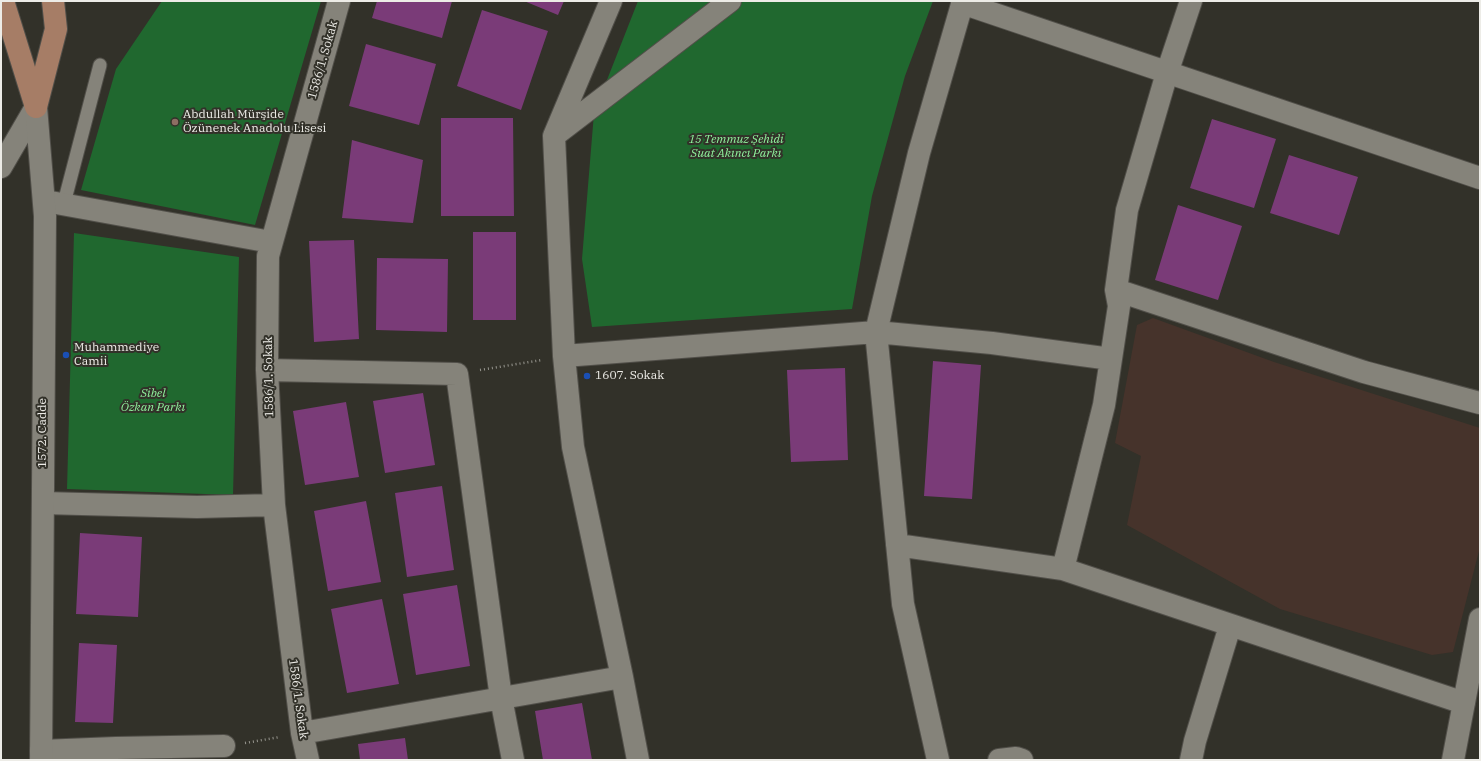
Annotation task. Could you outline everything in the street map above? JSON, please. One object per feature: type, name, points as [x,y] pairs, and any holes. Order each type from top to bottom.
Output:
[{"type":"main road","points":[[3,1],[36,107]]},
{"type":"main road","points":[[36,107],[56,30],[53,1]]},
{"type":"street","name":"1586/1. Sokak","points":[[308,760],[302,733],[274,506],[267,370],[268,256],[339,1]]},
{"type":"street","points":[[611,1],[554,136],[564,356],[573,447],[622,677],[638,760]]},
{"type":"street","points":[[554,136],[730,1]]},
{"type":"street","points":[[1063,569],[1104,405],[1119,306],[1116,290],[1127,210],[1167,73],[1191,1]]},
{"type":"street","points":[[938,760],[903,604],[876,332],[919,153],[962,2],[1167,73],[1480,178]]},
{"type":"street","points":[[1,167],[36,107]]},
{"type":"street","name":"1572. Cadde","points":[[36,107],[54,202],[43,503],[41,755]]},
{"type":"street","points":[[54,202],[271,242]]},
{"type":"street","points":[[1116,290],[1364,372],[1480,403]]},
{"type":"street","points":[[564,356],[876,332],[992,343],[1111,359]]},
{"type":"street","points":[[267,370],[457,374],[501,698],[513,760]]},
{"type":"street","points":[[43,503],[197,507],[274,506]]},
{"type":"street","points":[[897,545],[1063,569],[1464,703]]},
{"type":"street","points":[[1453,760],[1480,619]]},
{"type":"street","points":[[1191,760],[1194,741],[1230,626]]},
{"type":"street","points":[[302,733],[622,677]]},
{"type":"street","points":[[41,755],[116,748],[224,746]]},
{"type":"street","points":[[999,760],[1016,758],[1022,760]]},
{"type":"lane","points":[[54,202],[100,65]]},
{"type":"path","points":[[457,374],[564,356]]},
{"type":"path","points":[[224,746],[302,733]]},
{"type":"shaded area","points":[[1153,318],[1274,362],[1480,428],[1480,547],[1453,652],[1432,655],[1280,609],[1127,525],[1141,456],[1115,443],[1137,325]]},
{"type":"green space","name":"Abdullah Mürşide Özünenek Anadolu Lisesi","points":[[162,1],[321,1],[255,225],[81,190],[116,69]]},
{"type":"green space","name":"15 Temmuz Şehidi Suat Akıncı Parkı","points":[[638,1],[933,1],[905,76],[872,196],[852,309],[592,327],[582,259],[594,113]]},
{"type":"green space","name":"Sibel Özkan Parkı","points":[[74,233],[239,257],[233,495],[67,489]]},
{"type":"building","points":[[377,1],[452,1],[442,38],[372,18]]},
{"type":"building","points":[[524,1],[564,1],[558,15]]},
{"type":"building","points":[[482,10],[548,31],[521,110],[457,86]]},
{"type":"building","points":[[366,44],[436,64],[419,125],[349,106]]},
{"type":"building","points":[[441,118],[513,118],[514,216],[441,216]]},
{"type":"building","points":[[1212,119],[1276,139],[1254,208],[1190,188]]},
{"type":"building","points":[[352,140],[423,160],[413,223],[342,218]]},
{"type":"building","points":[[1289,155],[1358,177],[1339,235],[1270,213]]},
{"type":"building","points":[[1178,205],[1242,226],[1218,300],[1155,280]]},
{"type":"building","points":[[473,232],[516,232],[516,320],[473,320]]},
{"type":"building","points":[[354,240],[359,339],[314,342],[309,241]]},
{"type":"building","points":[[377,258],[448,259],[447,332],[376,330]]},
{"type":"building","points":[[933,361],[981,365],[972,499],[924,496]]},
{"type":"building","points":[[845,368],[848,460],[791,462],[787,370]]},
{"type":"building","points":[[423,393],[435,465],[385,473],[373,401]]},
{"type":"building","points":[[346,402],[359,477],[305,485],[293,411]]},
{"type":"building","points":[[442,486],[454,570],[407,577],[395,493]]},
{"type":"building","points":[[366,501],[381,582],[328,591],[314,511]]},
{"type":"building","points":[[80,533],[142,537],[138,617],[76,614]]},
{"type":"building","points":[[457,585],[470,666],[416,675],[403,594]]},
{"type":"building","points":[[382,599],[399,684],[347,693],[331,609]]},
{"type":"building","points":[[79,643],[117,645],[113,723],[75,722]]},
{"type":"building","points":[[582,703],[592,760],[543,760],[535,711]]},
{"type":"building","points":[[405,738],[408,760],[360,760],[358,744]]},
{"type":"place","name":"Abdullah Mürşide Özünenek Anadolu Lisesi","points":[[175,122]]},
{"type":"place","name":"Muhammediye Camii","points":[[66,355]]},
{"type":"place","name":"1607. Sokak","points":[[587,376]]}]
